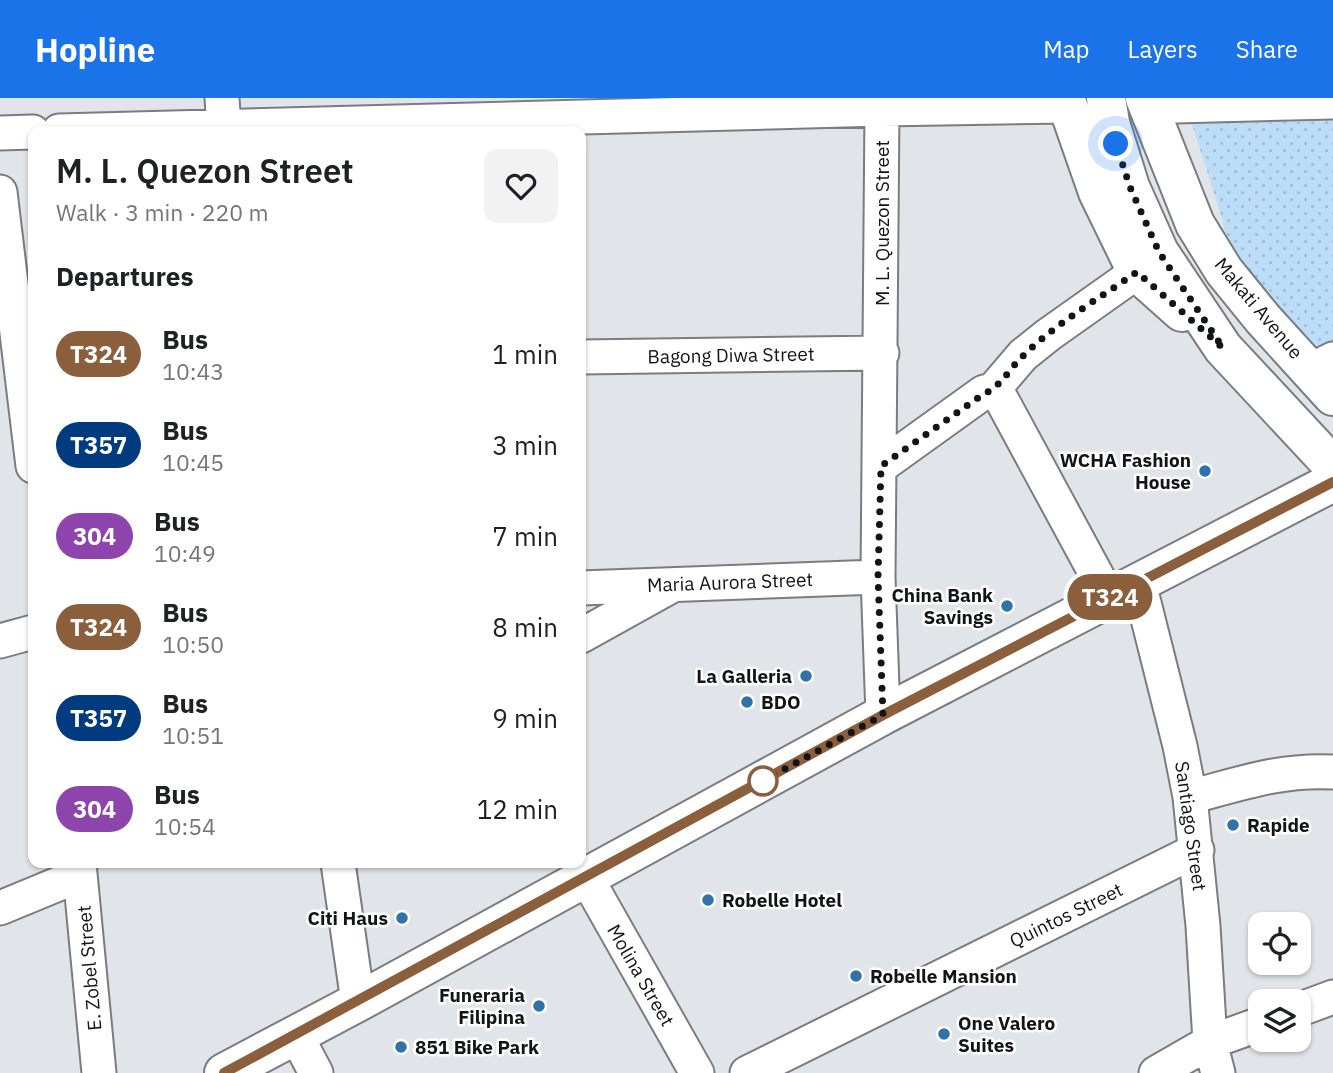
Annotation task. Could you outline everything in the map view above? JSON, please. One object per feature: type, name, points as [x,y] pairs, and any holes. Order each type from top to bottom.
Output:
[{"type":"main road","points":[[1106,98],[1110,123],[1130,187],[1148,262]]},
{"type":"main road","points":[[1165,101],[1218,220],[1224,271]]},
{"type":"main road","name":"Makati Avenue","points":[[1165,101],[1195,224],[1224,271],[1263,319],[1326,375]]},
{"type":"main road","points":[[1068,102],[1098,192],[1148,262],[1223,348],[1333,466]]},
{"type":"main road","points":[[223,1073],[883,715],[1333,482]]},
{"type":"street","points":[[1165,101],[1333,102]]},
{"type":"street","points":[[353,126],[1068,102]]},
{"type":"street","name":"M. L. Quezon Street","points":[[882,109],[878,577],[883,715]]},
{"type":"street","points":[[105,126],[223,113],[253,126]]},
{"type":"street","points":[[0,133],[28,132]]},
{"type":"street","points":[[0,192],[12,386],[28,447]]},
{"type":"street","points":[[881,466],[993,390],[1031,349],[1148,262]]},
{"type":"street","name":"Bagong Diwa Street","points":[[586,357],[882,353]]},
{"type":"street","name":"Santiago Street","points":[[993,390],[998,393],[1124,591],[1180,746],[1197,850],[1214,1058]]},
{"type":"street","name":"Maria Aurora Street","points":[[586,588],[878,577]]},
{"type":"street","points":[[586,633],[677,583]]},
{"type":"street","points":[[0,641],[28,633]]},
{"type":"street","points":[[1190,797],[1282,772],[1333,772]]},
{"type":"street","name":"Quintos Street","points":[[747,1073],[1197,850]]},
{"type":"street","points":[[339,868],[358,1002]]},
{"type":"street","points":[[0,908],[80,869]]},
{"type":"street","name":"E. Zobel Street","points":[[80,869],[99,1073]]},
{"type":"street","name":"Molina Street","points":[[586,877],[697,1073]]},
{"type":"street","points":[[1311,1005],[1333,997]]},
{"type":"street","points":[[1156,1073],[1214,1058],[1248,1033]]},
{"type":"street","points":[[296,1034],[316,1073]]},
{"type":"shaded area","points":[[1333,121],[1333,350],[1311,362],[1230,263],[1223,221],[1192,124]]},
{"type":"bus line","name":"T324","points":[[224,1073],[883,715],[1333,482]]},
{"type":"place","name":"WCHA Fashion House","points":[[1205,471]]},
{"type":"place","name":"China Bank Savings","points":[[1007,606]]},
{"type":"place","name":"La Galleria","points":[[806,676]]},
{"type":"place","name":"BDO","points":[[747,702]]},
{"type":"place","name":"Rapide","points":[[1233,825]]},
{"type":"place","name":"Robelle Hotel","points":[[708,900]]},
{"type":"place","name":"Citi Haus","points":[[402,918]]},
{"type":"place","name":"Robelle Mansion","points":[[856,976]]},
{"type":"place","name":"Funeraria Filipina","points":[[539,1006]]},
{"type":"place","name":"One Valero Suites","points":[[944,1034]]},
{"type":"place","name":"851 Bike Park","points":[[401,1047]]},
{"type":"route","points":[[763,781],[883,715],[878,577],[881,466],[993,390],[1023,355],[1137,272],[1223,348],[1159,252],[1130,187],[1116,144]]}]
